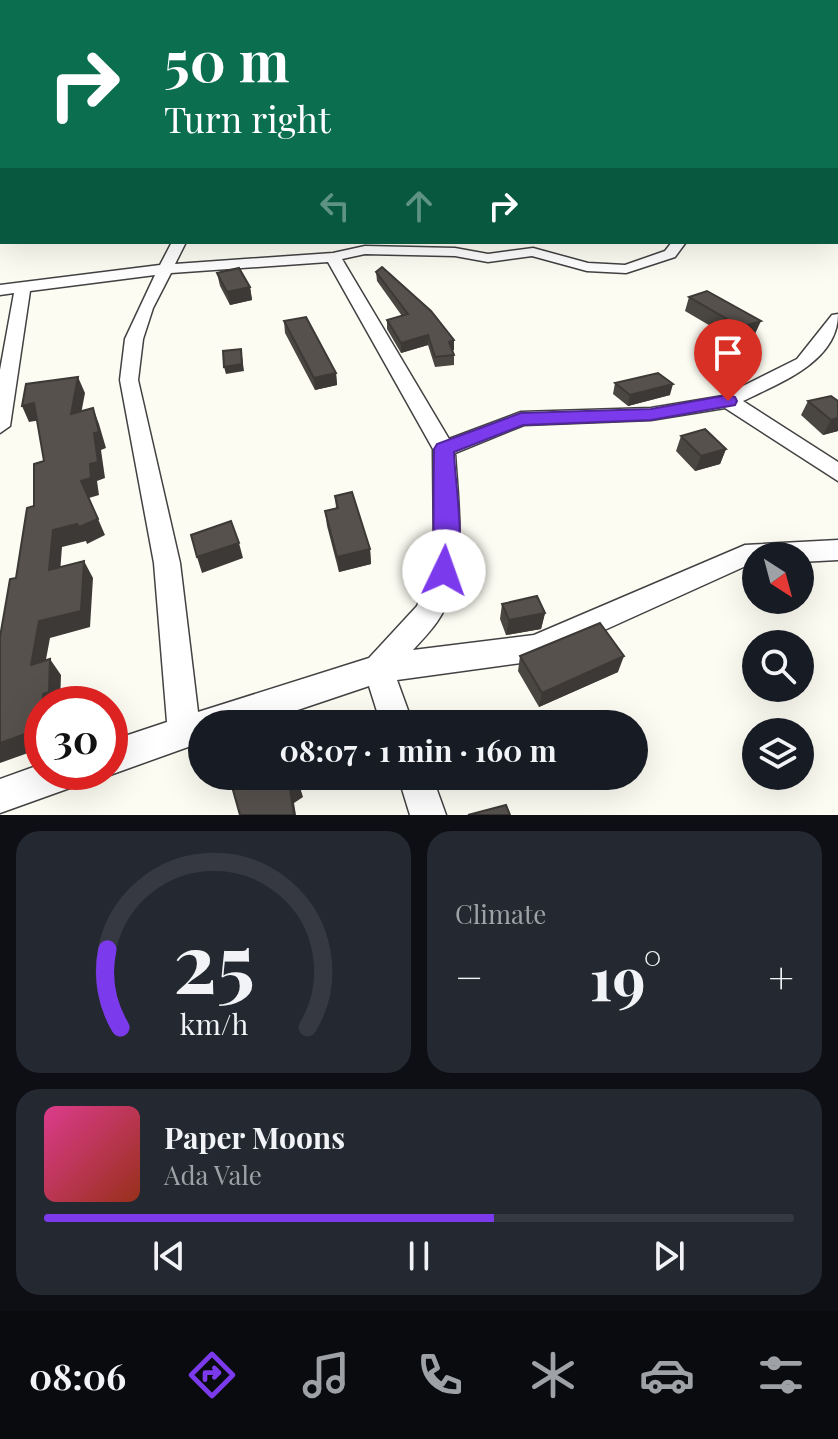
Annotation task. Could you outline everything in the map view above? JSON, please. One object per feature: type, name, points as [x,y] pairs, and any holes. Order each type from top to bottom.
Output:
[{"type":"street","points":[[178,244],[145,308],[134,339],[129,380],[195,710]]},
{"type":"street","points":[[0,290],[164,269],[333,257],[365,250],[455,252],[488,258],[533,252],[587,267],[626,269],[670,254],[678,244]]},
{"type":"street","points":[[333,257],[444,449],[447,553],[444,571],[428,613],[378,669]]},
{"type":"street","points":[[0,426],[23,288]]},
{"type":"street","points":[[444,449],[521,419],[651,414],[728,401],[803,363],[838,319]]},
{"type":"street","points":[[728,401],[838,473]]},
{"type":"street","points":[[251,710],[378,669],[536,648],[745,555],[838,550]]},
{"type":"street","points":[[378,669],[392,710]]},
{"type":"street","points":[[128,752],[188,731]]},
{"type":"street","points":[[0,796],[24,788]]},
{"type":"street","points":[[420,790],[428,815]]},
{"type":"building","points":[[382,267],[431,311],[454,340],[449,342],[454,355],[435,357],[428,335],[401,343],[387,320],[408,314],[376,272]]},
{"type":"building","points":[[239,268],[250,287],[227,292],[217,273]]},
{"type":"building","points":[[707,291],[761,321],[741,327],[689,297]]},
{"type":"building","points":[[306,317],[336,373],[314,378],[284,321]]},
{"type":"building","points":[[241,349],[242,364],[224,367],[223,351]]},
{"type":"building","points":[[658,373],[673,384],[630,395],[615,383]]},
{"type":"building","points":[[78,377],[71,414],[93,408],[99,432],[94,433],[98,462],[90,464],[91,478],[81,481],[98,519],[79,527],[77,524],[53,530],[49,570],[84,561],[81,611],[39,621],[31,665],[50,659],[49,686],[24,686],[24,734],[0,743],[0,637],[10,579],[16,578],[27,508],[34,506],[34,464],[44,461],[34,403],[22,406],[26,384]]},
{"type":"building","points":[[831,396],[838,401],[838,418],[831,420],[808,401]]},
{"type":"building","points":[[705,429],[726,449],[701,456],[681,436]]},
{"type":"building","points":[[352,492],[370,549],[337,557],[325,511],[338,508],[335,496]]},
{"type":"building","points":[[231,521],[239,543],[197,557],[191,535]]},
{"type":"building","points":[[537,596],[545,613],[509,620],[502,604]]},
{"type":"building","points":[[600,623],[624,656],[542,693],[520,656]]},
{"type":"building","points":[[233,790],[290,790],[294,815],[240,815]]},
{"type":"building","points":[[506,805],[510,815],[468,815]]},
{"type":"route","points":[[444,571],[447,553],[444,449],[521,419],[651,414],[728,401]]}]
